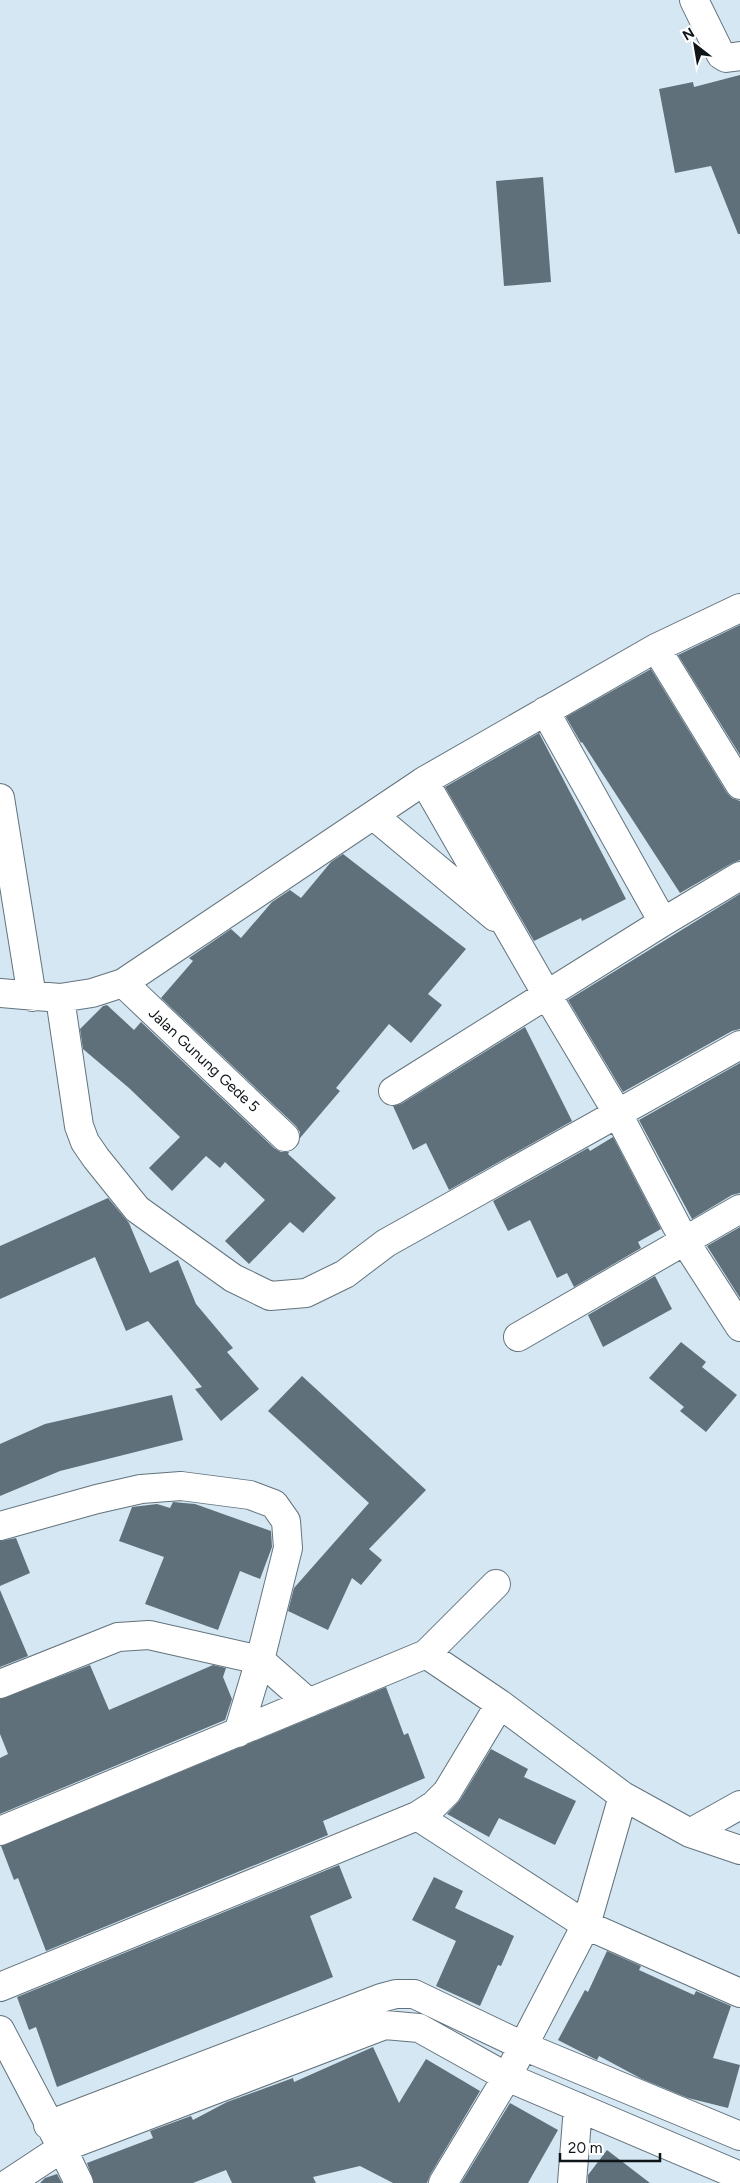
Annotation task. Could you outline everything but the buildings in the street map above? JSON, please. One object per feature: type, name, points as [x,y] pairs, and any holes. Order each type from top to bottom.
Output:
[{"type":"street","points":[[694,0],[721,55],[726,58],[740,56]]},
{"type":"street","points":[[0,993],[60,998],[92,993],[123,983],[424,781],[656,648],[740,608]]},
{"type":"street","points":[[656,648],[740,785]]},
{"type":"street","points":[[545,711],[663,922]]},
{"type":"street","points":[[424,781],[618,1114],[684,1240],[740,1327]]},
{"type":"street","points":[[0,798],[32,997]]},
{"type":"street","points":[[374,816],[510,930]]},
{"type":"street","points":[[393,1091],[740,876]]},
{"type":"street","name":"Jalan Gunung Gede 5","points":[[123,983],[286,1137]]},
{"type":"street","points":[[60,998],[78,1126],[85,1142],[96,1158],[138,1209],[233,1278],[270,1296],[306,1293],[345,1274],[386,1243],[740,1045]]},
{"type":"street","points":[[518,1337],[740,1209]]},
{"type":"street","points":[[0,1526],[141,1489],[181,1486],[250,1494],[268,1502],[281,1512],[286,1521],[288,1548],[260,1660],[238,1732]]},
{"type":"street","points":[[0,1831],[426,1654],[496,1584]]},
{"type":"street","points":[[0,1684],[118,1637],[149,1635],[260,1660],[309,1703]]},
{"type":"street","points":[[426,1654],[500,1704],[623,1796],[690,1833],[740,1850]]},
{"type":"street","points":[[0,1987],[417,1816],[434,1805],[447,1792],[500,1704]]},
{"type":"street","points":[[443,2183],[507,2077],[586,1925],[623,1796]]},
{"type":"street","points":[[690,1833],[740,1805]]},
{"type":"street","points":[[417,1816],[586,1925],[740,1993]]},
{"type":"street","points":[[8,2183],[55,2136],[381,1998],[396,1994],[414,1994],[523,2046],[740,2136]]},
{"type":"street","points":[[55,2136],[385,2025],[419,2028],[507,2077],[740,2176]]},
{"type":"street","points":[[0,2030],[79,2183]]},
{"type":"street","points":[[572,2183],[578,2107]]}]
